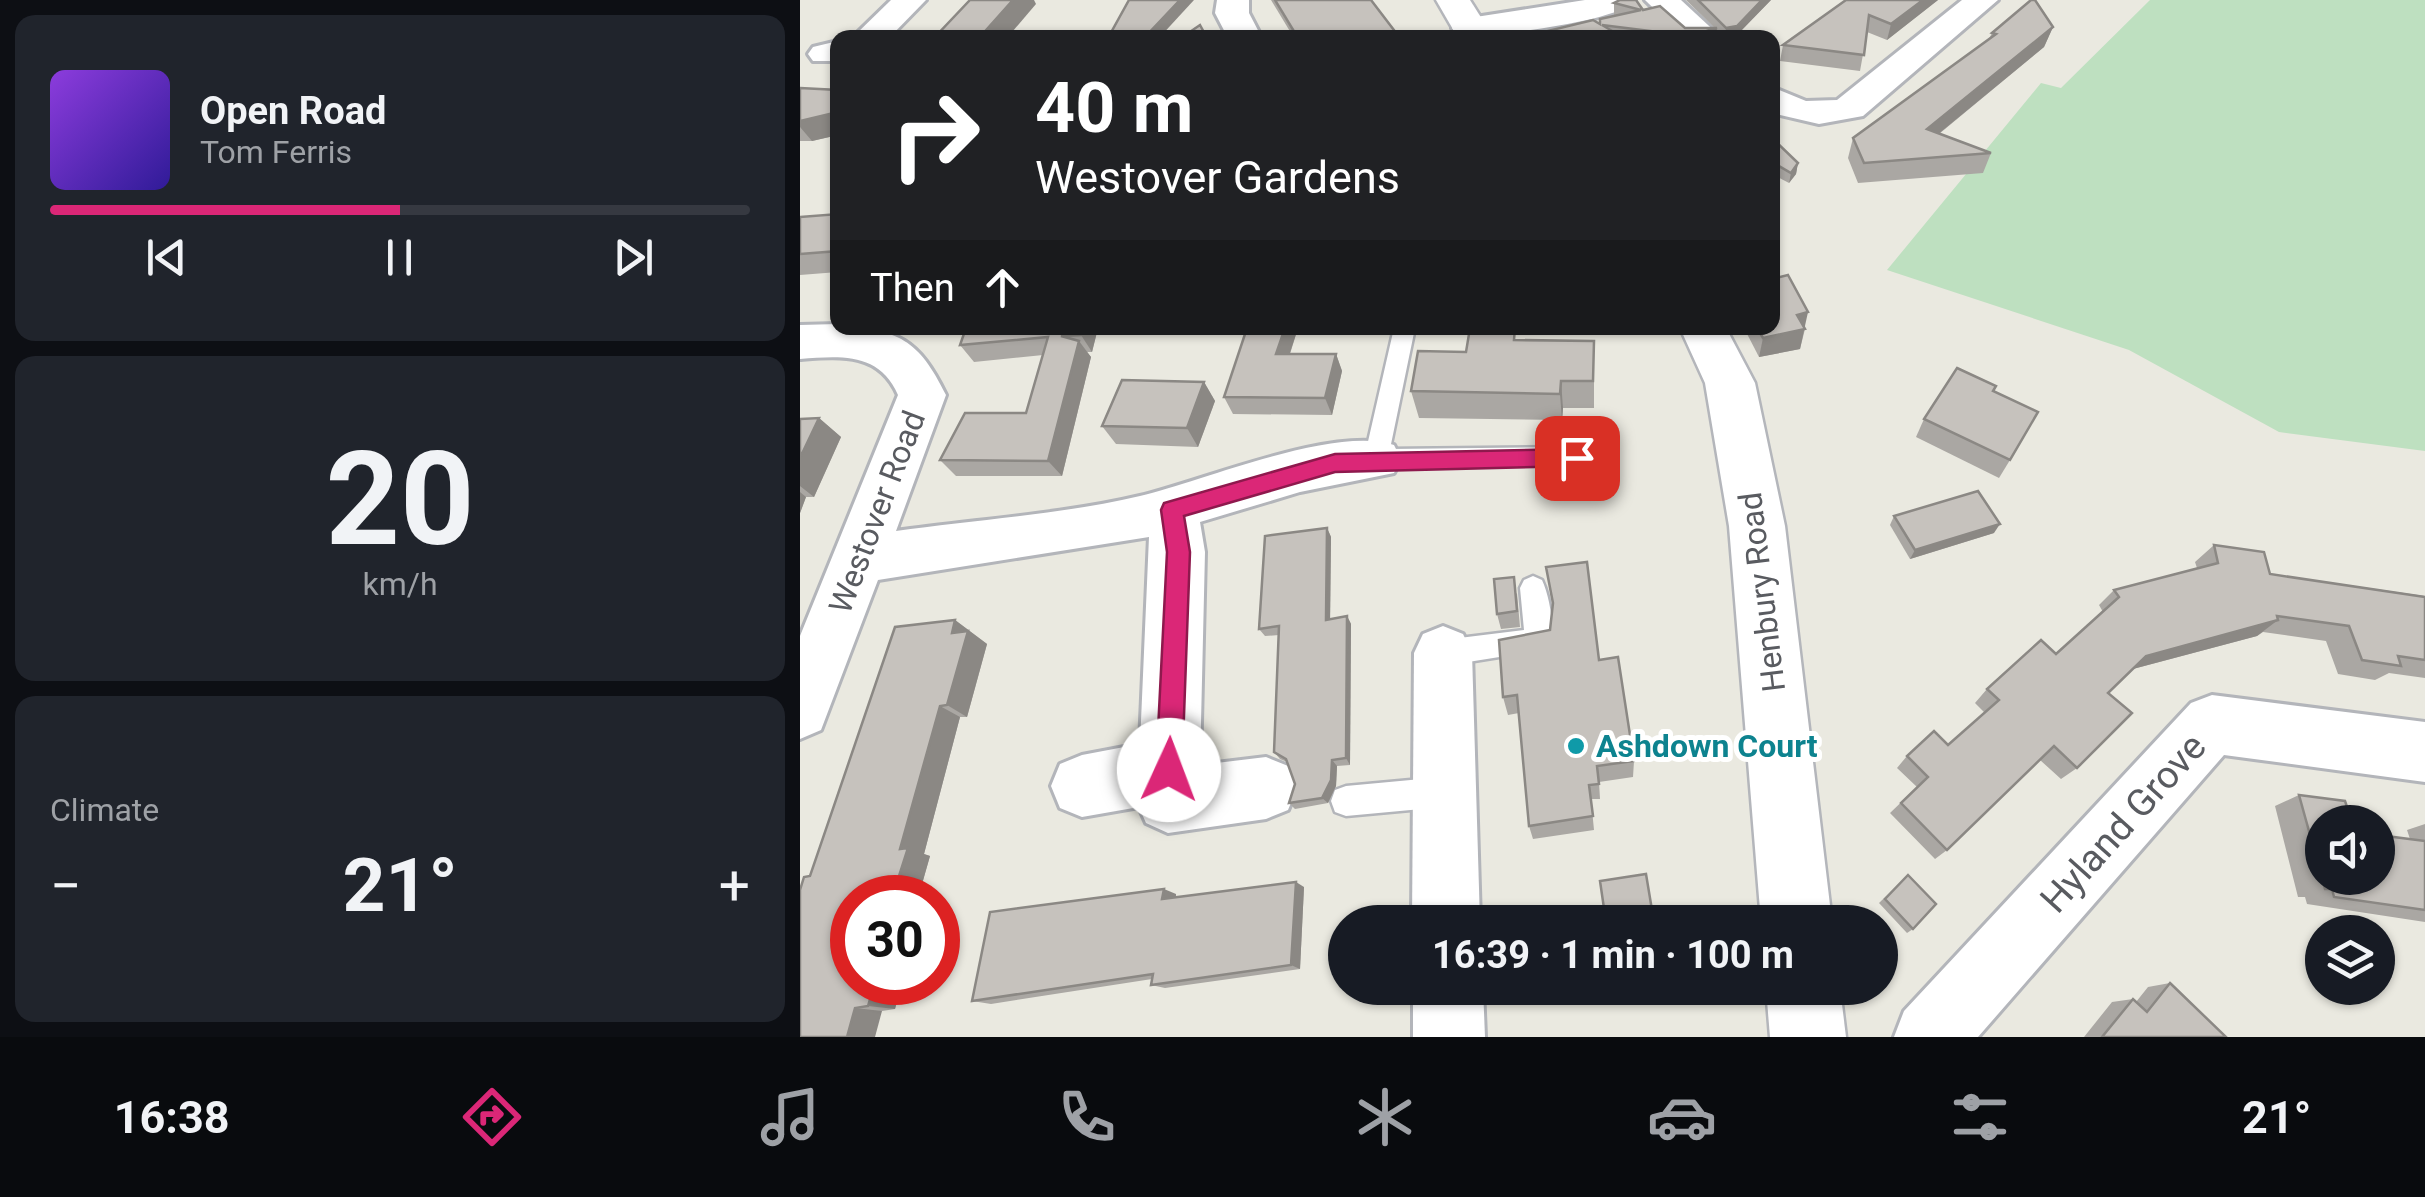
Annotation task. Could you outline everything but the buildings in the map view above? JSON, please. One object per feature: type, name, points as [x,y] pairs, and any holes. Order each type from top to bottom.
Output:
[{"type":"main road","name":"Henbury Road","points":[[1706,335],[1730,383],[1757,526],[1794,905]]},
{"type":"main road","points":[[1805,1005],[1808,1037]]},
{"type":"street","points":[[878,30],[910,0]]},
{"type":"street","points":[[1233,0],[1232,13],[1241,30]]},
{"type":"street","points":[[1466,22],[1586,10],[1618,0]]},
{"type":"street","points":[[1661,0],[1696,30]]},
{"type":"street","points":[[1780,103],[1790,110],[1824,115],[1850,108],[1982,0]]},
{"type":"street","name":"Westover Road","points":[[800,342],[872,342],[916,376],[922,394],[800,710]]},
{"type":"street","points":[[858,560],[1138,520],[1300,471],[1376,459]]},
{"type":"street","points":[[1172,510],[1178,552],[1168,801],[1266,788]]},
{"type":"street","points":[[1443,653],[1446,905]]},
{"type":"street","name":"Hyland Grove","points":[[1930,1037],[2212,724],[2425,752]]},
{"type":"street","points":[[1082,786],[1169,770]]},
{"type":"street","points":[[1448,1005],[1449,1037]]},
{"type":"lane","points":[[1403,335],[1376,459],[1577,458]]},
{"type":"lane","points":[[1443,653],[1538,640],[1533,588]]},
{"type":"lane","points":[[1346,801],[1444,792]]},
{"type":"green space","points":[[2150,0],[2425,0],[2425,451],[2279,432],[2129,350],[1887,270],[2041,83],[2061,88]]},
{"type":"place","name":"Ashdown Court","points":[[1576,746]]},
{"type":"route","points":[[1169,770],[1178,552],[1178,528],[1172,510],[1335,463],[1376,459],[1577,458]]}]
